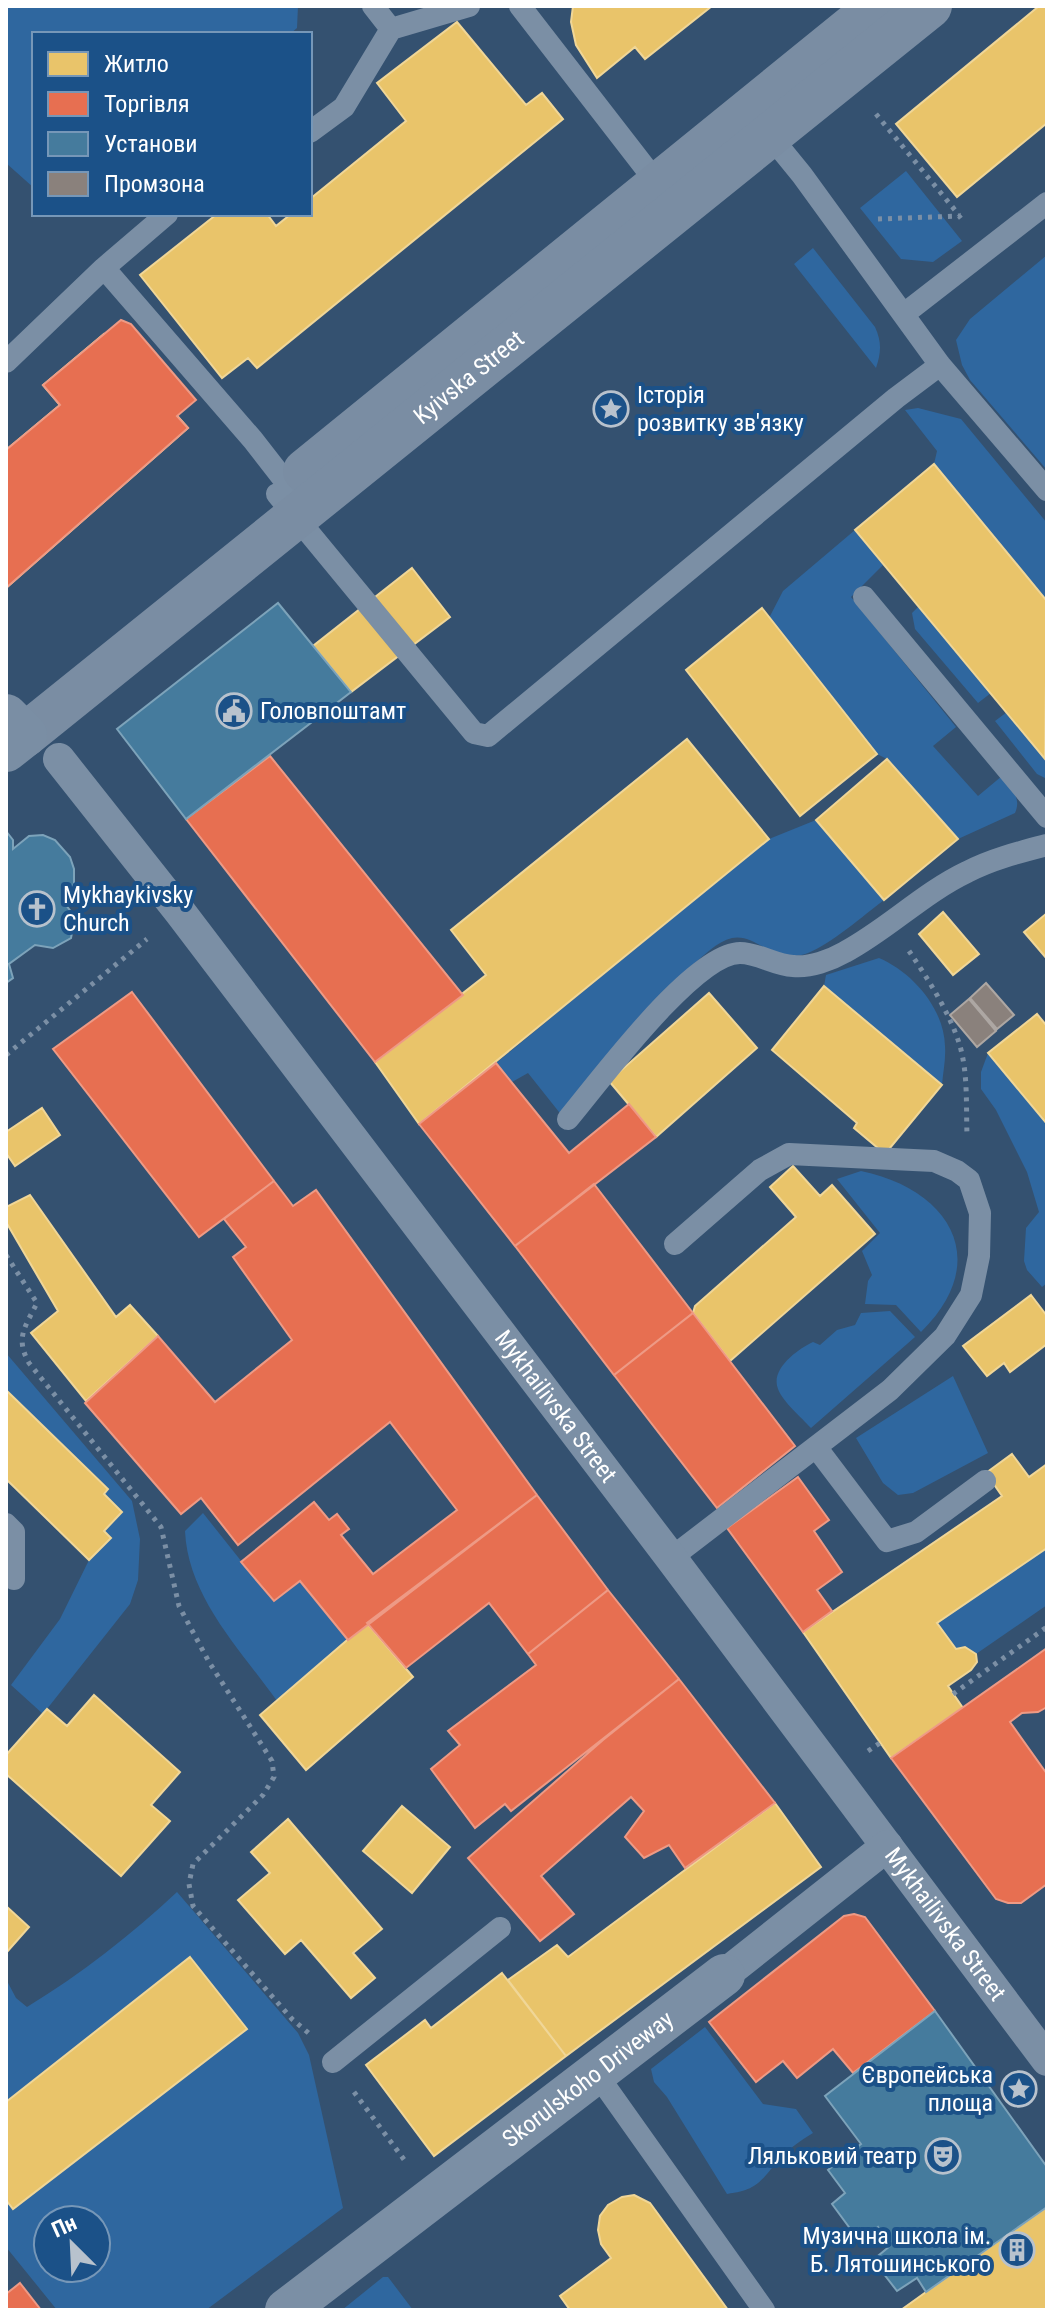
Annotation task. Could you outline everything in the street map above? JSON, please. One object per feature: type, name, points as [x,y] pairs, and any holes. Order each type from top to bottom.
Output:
[{"type":"main road","name":"Kyivska Street","points":[[20,735],[287,498],[657,183],[878,6]]},
{"type":"main road","name":"Kyivska Street","points":[[287,498],[771,137],[930,6]]},
{"type":"street","name":"Mykhailivska Street","points":[[20,735],[180,912],[671,1558],[1047,2060]]},
{"type":"street","name":"Skorulskoho Driveway","points":[[286,2310],[724,1975],[887,1846]]},
{"type":"lane","points":[[373,6],[391,29]]},
{"type":"lane","points":[[312,131],[344,107],[391,29],[469,6]]},
{"type":"lane","points":[[520,6],[657,183]]},
{"type":"lane","points":[[771,137],[940,365],[1047,490]]},
{"type":"lane","points":[[904,314],[1047,203]]},
{"type":"lane","points":[[6,362],[104,268],[165,216]]},
{"type":"lane","points":[[104,268],[253,440],[287,498],[474,733],[488,736],[896,398],[940,365]]},
{"type":"lane","points":[[864,597],[1047,817]]},
{"type":"lane","points":[[568,1119],[673,995],[716,960],[738,953],[793,967],[825,961],[890,924],[967,871],[1047,845]]},
{"type":"lane","points":[[671,1558],[890,1390],[945,1336],[971,1295],[979,1256],[980,1213],[969,1180],[934,1161],[789,1154],[760,1170],[675,1244]]},
{"type":"lane","points":[[816,1447],[887,1541],[916,1532],[985,1481]]},
{"type":"lane","points":[[6,1524],[14,1532],[14,1579]]},
{"type":"lane","points":[[333,2062],[500,1928]]},
{"type":"lane","points":[[596,2073],[764,2310]]},
{"type":"path","points":[[876,114],[987,251]]},
{"type":"path","points":[[835,221],[959,216]]},
{"type":"path","points":[[6,1055],[180,912]]},
{"type":"path","points":[[890,924],[941,1005],[960,1046],[965,1073],[969,1180]]},
{"type":"path","points":[[6,1255],[37,1303],[23,1333],[20,1348],[161,1527],[179,1606],[209,1662],[272,1761],[274,1777],[263,1795],[193,1864],[189,1884],[193,1906],[292,2019],[318,2042],[431,2198]]},
{"type":"path","points":[[953,1694],[1047,1627]]},
{"type":"shaded area","points":[[6,6],[298,6],[297,28],[292,32],[32,32],[32,186],[6,163]]},
{"type":"shaded area","points":[[906,171],[962,241],[933,262],[901,259],[860,208]]},
{"type":"shaded area","points":[[813,248],[875,327],[880,348],[876,368],[794,264]]},
{"type":"shaded area","points":[[1047,255],[1047,470],[970,380],[962,365],[956,340],[970,319]]},
{"type":"shaded area","points":[[918,408],[961,419],[1047,523],[1047,601],[934,464],[937,451],[905,410]]},
{"type":"shaded area","points":[[855,530],[883,565],[851,597],[956,727],[933,746],[978,796],[1002,776],[1016,798],[1015,813],[958,839],[887,759],[877,754],[769,618],[783,591]]},
{"type":"shaded area","points":[[919,606],[991,693],[978,703],[915,629],[912,613]]},
{"type":"shaded area","points":[[1007,712],[1047,757],[1047,779],[1037,774],[995,721]]},
{"type":"shaded area","points":[[816,820],[884,900],[847,929],[817,949],[796,956],[775,953],[741,938],[732,938],[716,946],[691,966],[563,1117],[528,1073],[512,1082],[496,1063],[769,839]]},
{"type":"shaded area","points":[[879,958],[914,982],[939,1018],[945,1046],[942,1085],[824,986],[826,975]]},
{"type":"shaded area","points":[[988,1053],[1047,1124],[1047,1283],[1042,1287],[1027,1270],[1024,1261],[1026,1228],[1039,1212],[1027,1172],[996,1110],[981,1089],[981,1072]]},
{"type":"shaded area","points":[[861,1171],[892,1180],[918,1194],[938,1211],[951,1231],[957,1254],[955,1279],[943,1305],[921,1332],[896,1305],[865,1304],[868,1281],[872,1275],[862,1251],[880,1233],[837,1179]]},
{"type":"shaded area","points":[[890,1311],[915,1337],[811,1428],[780,1394],[777,1382],[782,1367],[807,1345],[813,1342],[820,1345],[837,1330],[855,1325],[861,1313]]},
{"type":"shaded area","points":[[6,1353],[132,1501],[140,1539],[138,1580],[130,1604],[43,1714],[11,1685],[60,1619],[89,1560],[111,1538],[104,1531],[122,1512],[104,1494],[108,1488],[6,1390]]},
{"type":"shaded area","points":[[953,1376],[988,1453],[913,1493],[898,1495],[883,1483],[856,1438]]},
{"type":"shaded area","points":[[203,1513],[273,1601],[300,1581],[348,1640],[277,1701],[218,1621],[195,1578],[185,1531]]},
{"type":"shaded area","points":[[1047,1548],[1047,1605],[976,1654],[965,1647],[956,1649],[937,1623]]},
{"type":"shaded area","points":[[177,1892],[298,2033],[309,2055],[343,2208],[206,2310],[57,2310],[36,2284],[112,2284],[112,2204],[32,2204],[32,2279],[6,2247],[6,1979],[16,1998],[27,2007],[124,1939]]},
{"type":"shaded area","points":[[705,2027],[763,2104],[796,2109],[813,2133],[786,2153],[757,2184],[727,2194],[667,2097],[654,2082],[651,2069]]},
{"type":"shaded area","points":[[383,2277],[388,2277],[413,2310],[342,2310]]},
{"type":"building: Житло","points":[[573,6],[712,6],[645,59],[635,47],[597,78],[576,45],[571,22]]},
{"type":"building: Житло","points":[[1039,6],[1047,6],[1047,123],[957,197],[896,124]]},
{"type":"building: Житло","points":[[457,22],[526,105],[542,93],[563,119],[257,368],[248,358],[222,378],[140,275],[214,216],[268,216],[276,226],[288,216],[312,216],[312,197],[406,121],[377,83]]},
{"type":"building: Житло","points":[[104,334],[188,428],[6,588],[6,450],[60,405],[43,385]]},
{"type":"building: Житло","points":[[934,464],[1047,601],[1045,759],[855,530]]},
{"type":"building: Житло","points":[[412,568],[450,617],[351,692],[313,646]]},
{"type":"building: Житло","points":[[762,608],[877,754],[800,816],[686,670]]},
{"type":"building: Житло","points":[[687,739],[769,839],[419,1124],[375,1062],[486,975],[451,930]]},
{"type":"building: Житло","points":[[887,759],[958,839],[884,900],[816,820]]},
{"type":"building: Житло","points":[[943,912],[979,954],[953,975],[919,934]]},
{"type":"building: Житло","points":[[1047,913],[1047,959],[1024,932]]},
{"type":"building: Житло","points":[[824,986],[942,1085],[885,1154],[854,1128],[857,1123],[772,1050]]},
{"type":"building: Житло","points":[[709,993],[757,1048],[656,1137],[609,1081]]},
{"type":"building: Житло","points":[[1037,1014],[1047,1026],[1047,1124],[988,1053]]},
{"type":"building: Житло","points":[[42,1108],[60,1135],[15,1166],[6,1153],[6,1132]]},
{"type":"building: Житло","points":[[793,1166],[820,1196],[832,1185],[875,1234],[730,1361],[693,1313],[695,1306],[796,1217],[770,1187]]},
{"type":"building: Житло","points":[[30,1195],[116,1317],[130,1305],[158,1336],[86,1401],[31,1333],[58,1311],[6,1222],[6,1207]]},
{"type":"building: Житло","points":[[1031,1295],[1047,1316],[1047,1344],[1010,1372],[1004,1363],[987,1376],[963,1346]]},
{"type":"building: Житло","points":[[6,1390],[108,1489],[104,1494],[122,1512],[104,1531],[111,1538],[89,1560],[6,1479]]},
{"type":"building: Житло","points":[[1012,1454],[1029,1477],[1047,1464],[1047,1548],[937,1623],[956,1649],[965,1647],[976,1654],[977,1662],[971,1670],[948,1686],[963,1708],[891,1758],[803,1632],[1002,1496],[986,1473]]},
{"type":"building: Житло","points":[[367,1623],[413,1677],[306,1770],[260,1715]]},
{"type":"building: Житло","points":[[94,1695],[180,1772],[151,1805],[170,1821],[121,1876],[6,1774],[6,1755],[47,1709],[67,1726]]},
{"type":"building: Житло","points":[[775,1803],[821,1867],[566,2056],[508,1980],[557,1945],[568,1957]]},
{"type":"building: Житло","points":[[402,1806],[450,1847],[412,1893],[363,1851]]},
{"type":"building: Житло","points":[[288,1819],[382,1929],[353,1953],[375,1978],[351,1998],[301,1940],[285,1954],[238,1900],[270,1873],[251,1852]]},
{"type":"building: Житло","points":[[6,1906],[29,1927],[6,1953]]},
{"type":"building: Житло","points":[[190,1957],[247,2029],[13,2209],[6,2200],[6,2102]]},
{"type":"building: Житло","points":[[502,1973],[566,2056],[434,2156],[366,2065],[425,2020],[431,2028]]},
{"type":"building: Житло","points":[[634,2195],[650,2203],[728,2310],[570,2310],[560,2296],[611,2258],[601,2244],[598,2230],[600,2216],[608,2205],[622,2197]]},
{"type":"building: Житло","name":"Музична школа ім. Б. Лятошинського","points":[[1047,2207],[1047,2310],[901,2310],[926,2292]]},
{"type":"building: Торгівля","points":[[121,320],[131,324],[196,400],[177,416],[188,428],[6,588],[6,450],[60,405],[43,385]]},
{"type":"building: Торгівля","points":[[270,756],[463,995],[375,1062],[186,819]]},
{"type":"building: Торгівля","points":[[132,992],[274,1181],[199,1237],[53,1049]]},
{"type":"building: Торгівля","points":[[496,1063],[569,1153],[629,1104],[656,1137],[515,1246],[419,1124]]},
{"type":"building: Торгівля","points":[[274,1181],[293,1206],[316,1190],[537,1495],[348,1640],[300,1581],[274,1601],[241,1562],[314,1502],[329,1520],[337,1514],[349,1529],[341,1535],[373,1574],[457,1510],[390,1422],[238,1545],[201,1498],[181,1514],[85,1403],[158,1336],[215,1402],[292,1340],[233,1257],[246,1247],[224,1219]]},
{"type":"building: Торгівля","points":[[594,1184],[693,1313],[614,1375],[515,1246]]},
{"type":"building: Торгівля","points":[[693,1313],[795,1446],[717,1508],[614,1375]]},
{"type":"building: Торгівля","points":[[798,1477],[829,1520],[814,1531],[842,1572],[817,1590],[832,1611],[803,1632],[727,1528]]},
{"type":"building: Торгівля","points":[[537,1495],[608,1590],[528,1654],[489,1603],[406,1668],[367,1623]]},
{"type":"building: Торгівля","points":[[608,1590],[679,1679],[511,1811],[505,1804],[475,1828],[431,1769],[460,1745],[448,1731],[536,1665],[528,1654]]},
{"type":"building: Торгівля","points":[[1047,1648],[1047,1707],[1038,1712],[1022,1713],[1010,1722],[1047,1774],[1047,1884],[1021,1903],[1008,1903],[996,1899],[891,1758]]},
{"type":"building: Торгівля","points":[[679,1679],[775,1803],[685,1868],[669,1845],[644,1858],[625,1837],[644,1811],[631,1797],[541,1876],[574,1914],[540,1941],[468,1858],[603,1740]]},
{"type":"building: Торгівля","points":[[854,1914],[865,1917],[935,2011],[853,2073],[833,2049],[797,2078],[783,2061],[756,2082],[709,2022],[844,1916]]},
{"type":"building: Торгівля","points":[[20,2283],[41,2310],[6,2310],[6,2294]]},
{"type":"building: Установи","name":"Головпоштамт","points":[[278,603],[351,692],[186,819],[117,729]]},
{"type":"building: Установи","name":"Mykhaykivsky Church","points":[[6,831],[13,840],[13,849],[29,836],[43,835],[55,840],[70,857],[74,883],[63,901],[75,917],[71,938],[53,948],[35,945],[9,964],[13,978],[6,983]]},
{"type":"building: Установи","name":"Ляльковий театр","points":[[935,2011],[1047,2167],[1047,2207],[926,2292],[917,2278],[897,2291],[873,2260],[890,2246],[878,2227],[860,2242],[832,2204],[845,2193],[828,2170],[861,2144],[825,2096]]},
{"type":"building: Промзона","points":[[986,983],[1014,1015],[997,1029],[970,998]]},
{"type":"building: Промзона","points":[[969,999],[996,1031],[977,1047],[950,1015]]},
{"type":"place","name":"Історія розвитку зв'язку","points":[[611,409]]},
{"type":"place","name":"Головпоштамт","points":[[234,711]]},
{"type":"place","name":"Mykhaykivsky Church","points":[[37,909]]},
{"type":"place","name":"Європейська площа","points":[[1019,2089]]},
{"type":"place","name":"Ляльковий театр","points":[[943,2156]]},
{"type":"place","name":"Музична школа ім. Б. Лятошинського","points":[[1017,2250]]}]
